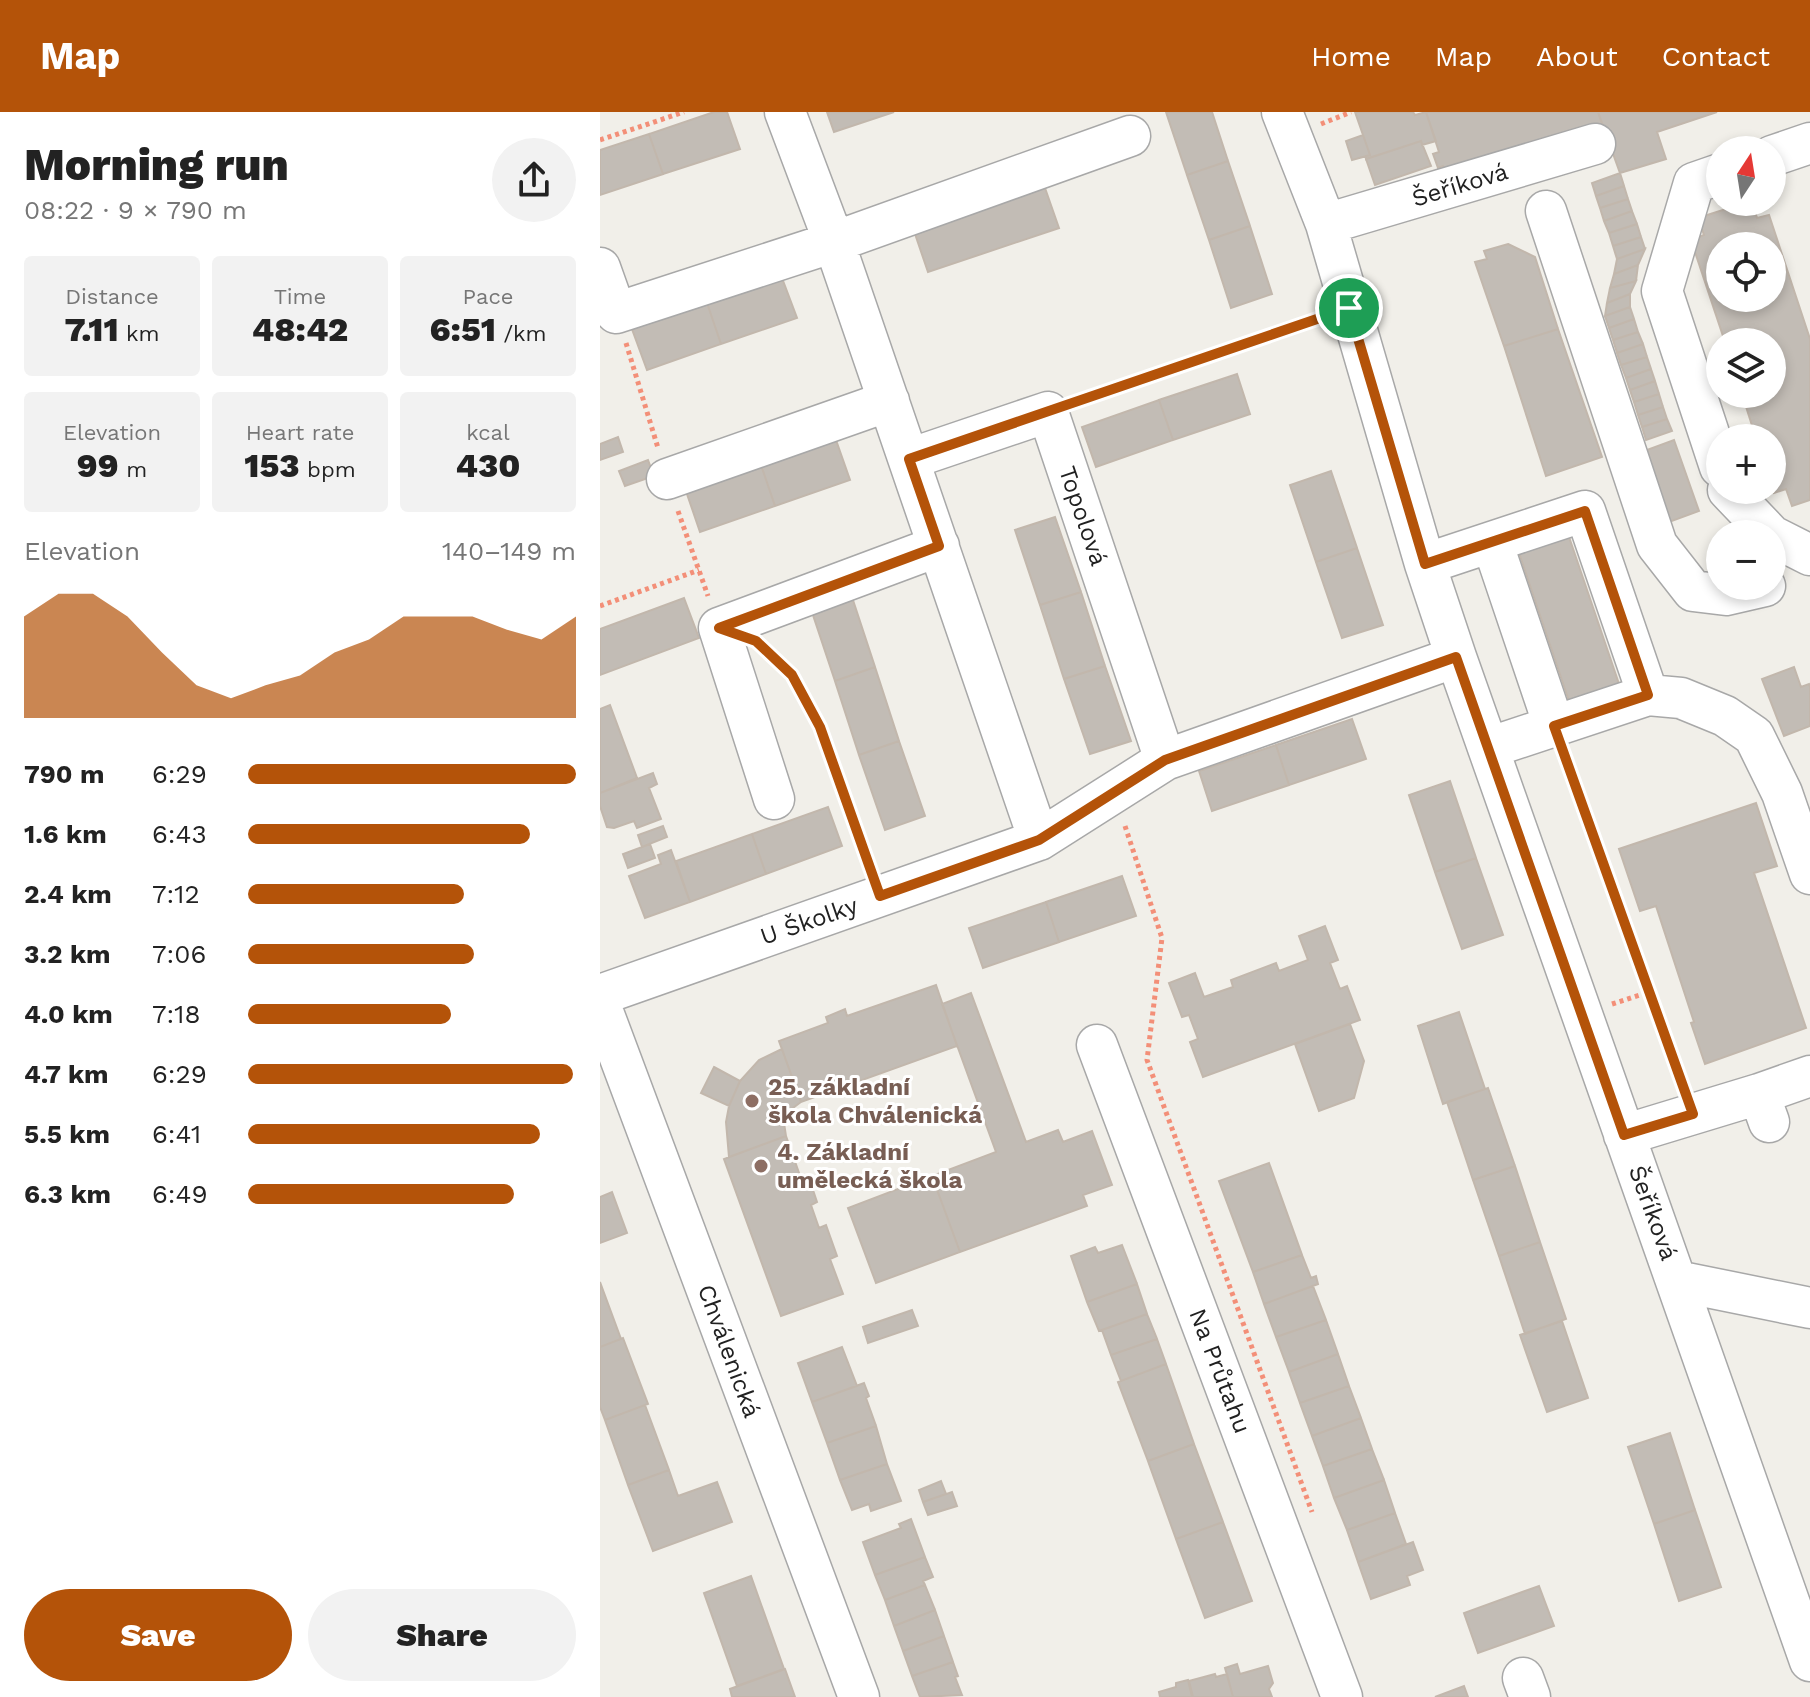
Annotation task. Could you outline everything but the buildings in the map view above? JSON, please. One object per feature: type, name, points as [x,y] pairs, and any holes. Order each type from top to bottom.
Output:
[{"type":"street","points":[[785,112],[834,242],[1039,840]]},
{"type":"street","name":"Šeříková","points":[[1282,112],[1326,224],[1425,564],[1456,657],[1810,1661]]},
{"type":"street","points":[[600,268],[616,313],[834,242],[1130,136]]},
{"type":"street","points":[[1786,151],[1810,143]]},
{"type":"street","name":"Šeříková","points":[[1326,224],[1595,144]]},
{"type":"street","points":[[1706,179],[1694,183],[1662,291],[1706,425]]},
{"type":"street","points":[[1546,211],[1657,545],[1693,591],[1706,593]]},
{"type":"street","points":[[667,479],[889,401]]},
{"type":"street","points":[[909,459],[1048,412]]},
{"type":"street","name":"Topolová","points":[[1048,412],[1165,760]]},
{"type":"street","points":[[1741,504],[1757,520]]},
{"type":"street","points":[[1425,564],[1585,511],[1648,695]]},
{"type":"street","points":[[1492,542],[1554,726]]},
{"type":"street","points":[[1786,543],[1810,555]]},
{"type":"street","points":[[774,799],[719,628],[939,546]]},
{"type":"street","points":[[1786,581],[1810,575]]},
{"type":"street","name":"U Školky","points":[[600,995],[1039,840],[1165,760],[1456,657]]},
{"type":"street","points":[[1488,748],[1648,695],[1681,698],[1725,716],[1754,736],[1782,793],[1810,874]]},
{"type":"street","name":"Chválenická","points":[[600,1004],[859,1697]]},
{"type":"street","name":"Na Průtahu","points":[[1097,1045],[1342,1697]]},
{"type":"street","points":[[1624,1135],[1693,1114],[1764,1108],[1810,1076]]},
{"type":"street","points":[[1677,1281],[1810,1308]]},
{"type":"path","points":[[600,140],[684,112]]},
{"type":"path","points":[[1048,412],[1349,308]]},
{"type":"path","points":[[600,606],[699,570]]},
{"type":"path","points":[[719,628],[756,641],[792,675],[820,727],[880,896]]},
{"type":"path","points":[[1554,726],[1693,1114]]},
{"type":"path","points":[[1114,793],[1162,938],[1147,1060],[1315,1519]]},
{"type":"place","name":"25. základní škola Chválenická","points":[[752,1101]]},
{"type":"place","name":"4. Základní umělecká škola","points":[[761,1166]]},
{"type":"route","points":[[1349,308],[1425,564],[1585,511],[1648,695],[1554,726],[1693,1114],[1624,1135],[1456,657],[1165,760],[1039,840],[880,896],[820,727],[792,675],[756,641],[719,628],[939,546],[909,459],[1349,308]]}]
